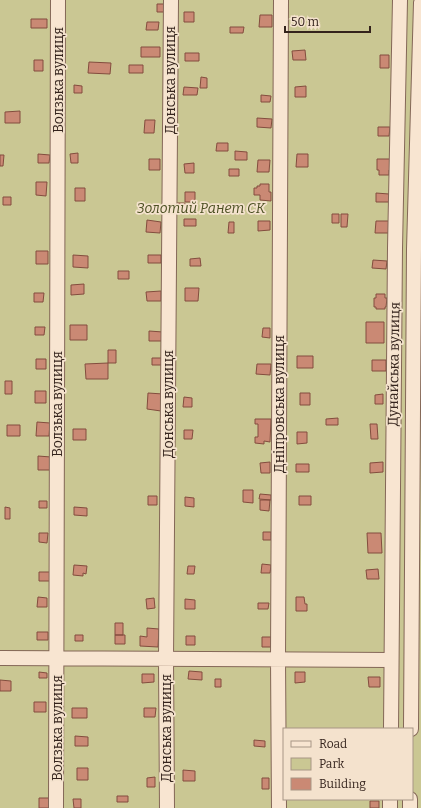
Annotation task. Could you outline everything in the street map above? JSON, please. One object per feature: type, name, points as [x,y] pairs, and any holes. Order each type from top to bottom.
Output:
[{"type":"street","name":"Волзька вулиця","points":[[56,808],[58,0]]},
{"type":"street","name":"Донська вулиця","points":[[167,808],[166,659],[171,0]]},
{"type":"street","name":"Дніпровська вулиця","points":[[279,808],[278,659],[281,0]]},
{"type":"street","name":"Дунайська вулиця","points":[[391,728],[395,248],[400,0]]},
{"type":"street","name":"Дунайська вулиця","points":[[411,728],[414,249],[421,3]]},
{"type":"street","points":[[0,658],[391,660]]},
{"type":"green space","name":"Золотий Ранет СК","points":[[0,0],[421,0],[421,808],[397,808],[397,800],[413,800],[413,728],[398,728],[403,200],[395,728],[283,728],[283,800],[394,800],[394,808],[0,808]]},
{"type":"building","points":[[157,4],[167,4],[167,12],[157,12]]},
{"type":"building","points":[[184,12],[194,12],[194,22],[184,22]]},
{"type":"building","points":[[260,15],[272,15],[272,27],[259,27]]},
{"type":"building","points":[[31,19],[47,19],[47,28],[31,28]]},
{"type":"building","points":[[147,22],[159,22],[158,30],[146,30]]},
{"type":"building","points":[[230,27],[244,27],[243,33],[230,33]]},
{"type":"building","points":[[141,47],[160,47],[160,57],[141,57]]},
{"type":"building","points":[[305,50],[306,60],[293,60],[292,51]]},
{"type":"building","points":[[185,53],[199,53],[199,61],[185,61]]},
{"type":"building","points":[[380,55],[389,55],[389,68],[380,68]]},
{"type":"building","points":[[34,60],[43,60],[43,71],[34,71]]},
{"type":"building","points":[[89,62],[111,63],[110,74],[88,73]]},
{"type":"building","points":[[129,65],[143,65],[143,73],[129,73]]},
{"type":"building","points":[[201,77],[207,78],[207,88],[200,88]]},
{"type":"building","points":[[74,85],[82,86],[82,93],[74,93]]},
{"type":"building","points":[[306,86],[306,97],[295,97],[295,87]]},
{"type":"building","points":[[184,87],[198,88],[197,95],[183,95]]},
{"type":"building","points":[[261,95],[271,96],[270,102],[261,102]]},
{"type":"building","points":[[20,111],[20,123],[5,123],[5,112]]},
{"type":"building","points":[[257,118],[272,119],[271,128],[257,127]]},
{"type":"building","points":[[145,120],[155,120],[154,133],[144,133]]},
{"type":"building","points":[[378,127],[390,127],[389,136],[378,136]]},
{"type":"building","points":[[217,143],[228,143],[228,151],[216,151]]},
{"type":"building","points":[[235,151],[247,152],[247,160],[235,160]]},
{"type":"building","points":[[78,153],[78,163],[71,163],[70,154]]},
{"type":"building","points":[[38,154],[50,155],[49,163],[38,163]]},
{"type":"building","points":[[297,154],[308,154],[308,167],[296,167]]},
{"type":"building","points":[[0,155],[4,155],[3,166],[0,166]]},
{"type":"building","points":[[149,159],[160,159],[160,170],[149,170]]},
{"type":"building","points":[[377,159],[390,159],[389,175],[379,175],[379,170],[377,170]]},
{"type":"building","points":[[258,160],[270,160],[269,172],[257,172]]},
{"type":"building","points":[[194,163],[194,173],[185,173],[184,164]]},
{"type":"building","points":[[229,169],[239,169],[239,176],[229,176]]},
{"type":"building","points":[[36,182],[47,182],[46,196],[36,195]]},
{"type":"building","points":[[260,184],[269,184],[271,201],[260,200],[260,195],[254,195],[254,188],[260,186]]},
{"type":"building","points":[[75,188],[85,188],[85,201],[75,201]]},
{"type":"building","points":[[185,192],[195,192],[195,202],[185,202]]},
{"type":"building","points":[[376,193],[389,194],[389,202],[376,202]]},
{"type":"building","points":[[3,197],[11,197],[11,205],[3,205]]},
{"type":"building","points":[[174,203],[185,203],[185,211],[174,211]]},
{"type":"building","points":[[332,214],[339,214],[339,223],[332,223]]},
{"type":"building","points":[[341,214],[348,214],[347,227],[341,227]]},
{"type":"building","points":[[184,219],[196,219],[196,226],[184,226]]},
{"type":"building","points":[[147,220],[161,222],[160,233],[146,232]]},
{"type":"building","points":[[258,221],[270,221],[270,230],[258,231]]},
{"type":"building","points":[[376,221],[391,221],[391,233],[375,233]]},
{"type":"building","points":[[229,222],[234,222],[234,233],[228,233]]},
{"type":"building","points":[[36,251],[48,251],[48,264],[36,264]]},
{"type":"building","points":[[73,255],[88,256],[88,268],[73,267]]},
{"type":"building","points":[[148,255],[161,255],[161,263],[148,263]]},
{"type":"building","points":[[200,258],[201,266],[190,266],[190,259]]},
{"type":"building","points":[[373,260],[387,261],[386,269],[372,268]]},
{"type":"building","points":[[118,271],[129,271],[129,279],[118,279]]},
{"type":"building","points":[[84,284],[84,294],[71,295],[71,285]]},
{"type":"building","points":[[185,288],[199,288],[198,301],[185,301]]},
{"type":"building","points":[[161,291],[161,301],[147,301],[146,292]]},
{"type":"building","points":[[34,293],[44,293],[43,302],[34,302]]},
{"type":"building","points":[[376,294],[385,294],[385,298],[387,298],[385,309],[376,309],[376,307],[374,307],[374,298],[376,298]]},
{"type":"building","points":[[366,322],[384,322],[384,343],[366,343]]},
{"type":"building","points":[[70,325],[87,325],[87,340],[70,340]]},
{"type":"building","points":[[35,327],[45,327],[44,335],[35,335]]},
{"type":"building","points":[[263,328],[270,328],[270,338],[262,337]]},
{"type":"building","points":[[149,331],[163,332],[162,341],[149,341]]},
{"type":"building","points":[[108,350],[116,350],[116,363],[108,363]]},
{"type":"building","points":[[297,356],[313,356],[313,368],[297,368]]},
{"type":"building","points":[[152,358],[163,358],[163,365],[152,365]]},
{"type":"building","points":[[36,359],[46,359],[46,369],[36,369]]},
{"type":"building","points":[[372,360],[386,360],[386,371],[372,371]]},
{"type":"building","points":[[108,363],[108,379],[86,379],[85,364]]},
{"type":"building","points":[[257,364],[271,364],[270,375],[256,374]]},
{"type":"building","points":[[5,381],[12,381],[12,394],[5,394]]},
{"type":"building","points":[[35,391],[46,391],[46,403],[35,403]]},
{"type":"building","points":[[148,393],[163,394],[161,411],[147,409]]},
{"type":"building","points":[[300,393],[310,393],[310,405],[300,405]]},
{"type":"building","points":[[383,394],[383,404],[375,404],[375,395]]},
{"type":"building","points":[[184,397],[192,398],[192,407],[183,407]]},
{"type":"building","points":[[338,418],[338,425],[326,425],[326,419]]},
{"type":"building","points":[[255,419],[271,419],[270,442],[264,441],[264,444],[255,443],[255,437],[258,437],[258,424],[255,424]]},
{"type":"building","points":[[37,422],[50,423],[49,436],[36,436]]},
{"type":"building","points":[[370,424],[377,424],[378,439],[371,439]]},
{"type":"building","points":[[7,425],[20,425],[20,436],[7,436]]},
{"type":"building","points":[[73,429],[86,429],[86,440],[73,440]]},
{"type":"building","points":[[184,430],[193,430],[192,439],[184,439]]},
{"type":"building","points":[[297,432],[307,432],[307,443],[297,444]]},
{"type":"building","points":[[38,456],[51,457],[51,470],[38,470]]},
{"type":"building","points":[[270,462],[270,473],[261,473],[260,463]]},
{"type":"building","points":[[383,462],[383,472],[370,473],[370,463]]},
{"type":"building","points":[[296,464],[309,464],[309,472],[296,472]]},
{"type":"building","points":[[243,490],[253,490],[253,503],[243,502]]},
{"type":"building","points":[[260,494],[271,495],[271,500],[259,499]]},
{"type":"building","points":[[148,496],[157,496],[157,505],[148,505]]},
{"type":"building","points":[[299,496],[311,496],[311,505],[299,505]]},
{"type":"building","points":[[185,497],[194,498],[194,507],[185,506]]},
{"type":"building","points":[[260,500],[270,500],[269,511],[260,510]]},
{"type":"building","points":[[39,501],[47,501],[47,508],[39,508]]},
{"type":"building","points":[[5,507],[10,508],[10,519],[5,519]]},
{"type":"building","points":[[74,507],[87,508],[87,516],[74,515]]},
{"type":"building","points":[[263,532],[271,532],[271,540],[263,540]]},
{"type":"building","points":[[39,533],[48,533],[47,543],[39,542]]},
{"type":"building","points":[[367,533],[381,533],[382,553],[368,553]]},
{"type":"building","points":[[262,564],[271,565],[270,573],[261,573]]},
{"type":"building","points":[[74,565],[87,566],[86,574],[83,573],[83,576],[73,575]]},
{"type":"building","points":[[188,566],[195,566],[194,574],[187,574]]},
{"type":"building","points":[[378,569],[379,579],[367,579],[366,570]]},
{"type":"building","points":[[39,572],[50,572],[50,581],[39,581]]},
{"type":"building","points":[[38,597],[47,598],[47,607],[37,607]]},
{"type":"building","points":[[296,597],[304,597],[305,604],[307,604],[307,611],[296,611]]},
{"type":"building","points":[[154,598],[155,608],[147,609],[146,599]]},
{"type":"building","points":[[185,599],[195,600],[195,609],[185,609]]},
{"type":"building","points":[[258,603],[269,603],[268,609],[258,609]]},
{"type":"building","points":[[115,623],[123,623],[123,635],[115,635]]},
{"type":"building","points":[[147,628],[159,629],[158,647],[140,646],[140,636],[147,637]]},
{"type":"building","points":[[37,632],[48,632],[48,640],[37,640]]},
{"type":"building","points":[[75,635],[83,635],[83,641],[75,641]]},
{"type":"building","points":[[115,635],[125,635],[125,644],[115,644]]},
{"type":"building","points":[[186,636],[195,636],[195,645],[186,645]]},
{"type":"building","points":[[262,637],[271,637],[271,647],[262,647]]},
{"type":"building","points":[[189,671],[202,672],[202,680],[188,679]]},
{"type":"building","points":[[39,672],[47,673],[47,678],[39,678]]},
{"type":"building","points":[[295,672],[305,672],[305,682],[295,683]]},
{"type":"building","points":[[142,674],[154,674],[154,682],[142,683]]},
{"type":"building","points":[[368,677],[380,677],[380,687],[369,687]]},
{"type":"building","points":[[215,679],[221,679],[221,687],[215,687]]},
{"type":"building","points":[[0,680],[11,681],[11,691],[0,691]]},
{"type":"building","points":[[34,702],[46,702],[46,712],[34,712]]},
{"type":"building","points":[[72,708],[87,708],[87,718],[72,718]]},
{"type":"building","points":[[144,708],[156,708],[155,717],[144,717]]},
{"type":"building","points":[[75,736],[88,737],[88,746],[75,746]]},
{"type":"building","points":[[254,740],[265,741],[265,747],[254,746]]},
{"type":"building","points":[[77,768],[88,768],[88,780],[77,780]]},
{"type":"building","points":[[183,770],[195,771],[195,781],[183,781]]},
{"type":"building","points":[[155,777],[155,787],[147,787],[147,778]]},
{"type":"building","points":[[262,778],[269,778],[269,789],[262,789]]},
{"type":"building","points":[[117,796],[128,796],[128,802],[117,802]]},
{"type":"building","points":[[39,798],[49,798],[50,808],[39,808]]},
{"type":"building","points":[[73,799],[81,799],[81,808],[74,808]]},
{"type":"building","points":[[370,801],[379,801],[379,808],[370,808]]}]
